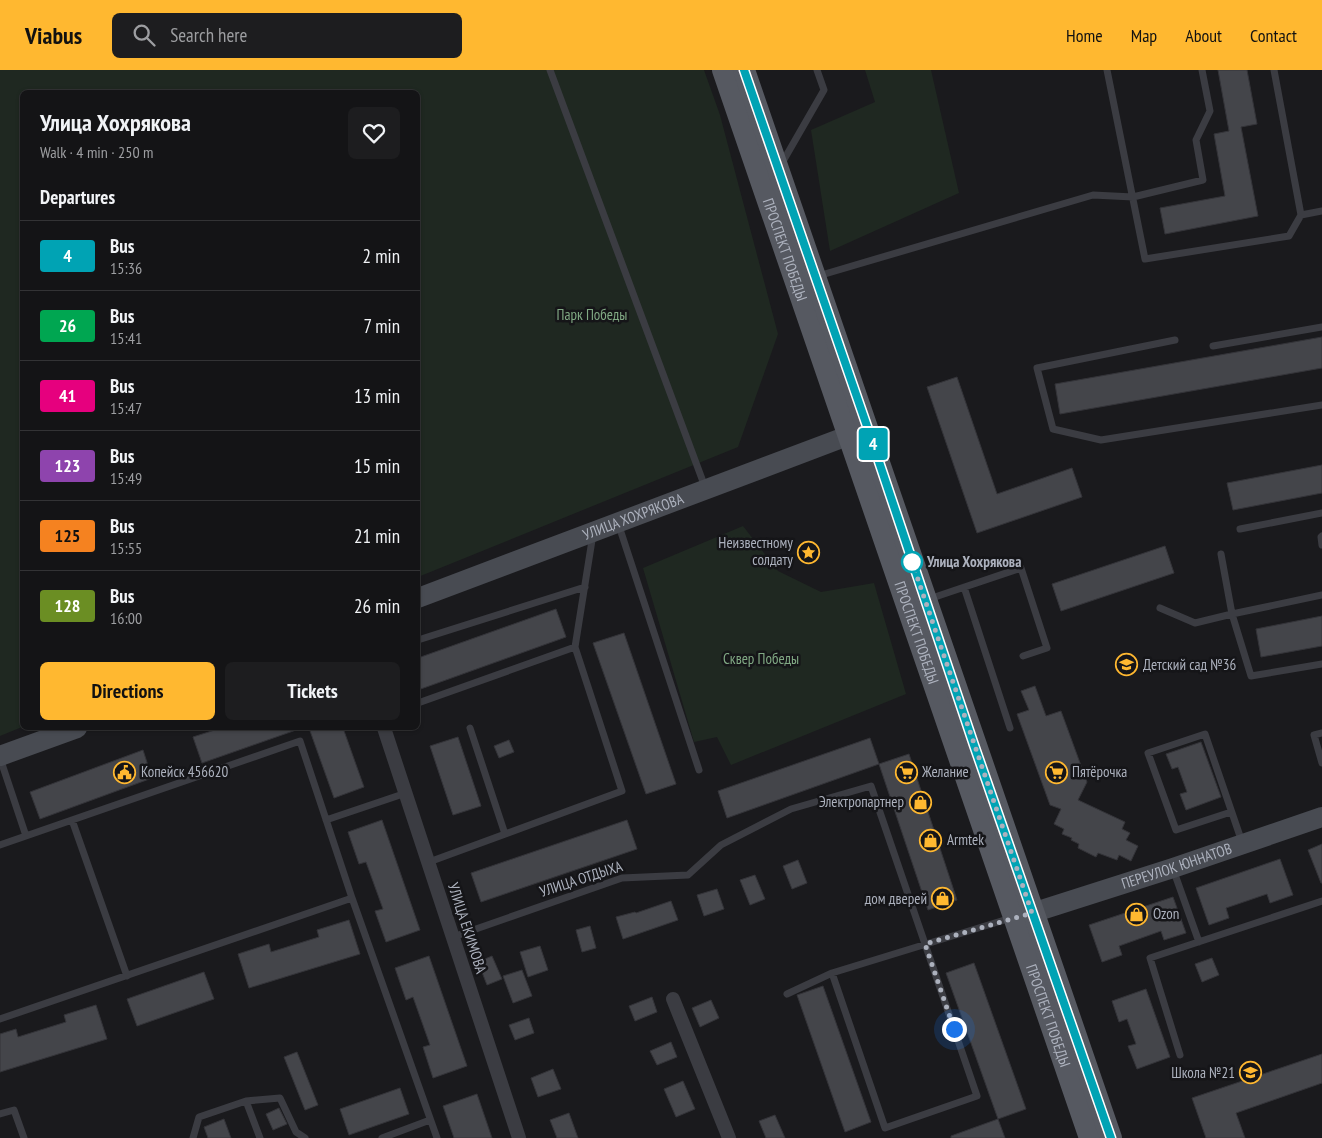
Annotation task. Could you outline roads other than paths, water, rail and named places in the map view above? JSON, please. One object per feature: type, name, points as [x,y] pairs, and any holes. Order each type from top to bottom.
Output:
[{"type":"main road","name":"ПРОСПЕКТ ПОБЕДЫ","points":[[723,70],[924,600],[1023,915],[1090,1138]]},
{"type":"main road","name":"ПРОСПЕКТ ПОБЕДЫ","points":[[744,70],[815,277],[859,432],[1023,915],[1111,1138]]},
{"type":"street","name":"УЛИЦА ХОХРЯКОВА","points":[[420,597],[859,432]]},
{"type":"street","points":[[0,757],[72,730]]},
{"type":"street","name":"УЛИЦА ЕКИМОВА","points":[[385,730],[519,1138]]},
{"type":"street","name":"ПЕРЕУЛОК ЮННАТОВ","points":[[1023,915],[1173,868],[1322,817]]},
{"type":"street","points":[[673,999],[729,1138]]},
{"type":"lane","points":[[550,70],[706,490]]},
{"type":"lane","points":[[778,170],[824,90],[817,70]]},
{"type":"lane","points":[[1107,70],[1145,259],[1289,236],[1301,215],[1274,70]]},
{"type":"lane","points":[[815,277],[1093,196],[1133,197],[1203,180],[1196,140],[1210,110],[1202,70]]},
{"type":"lane","points":[[1301,215],[1322,212]]},
{"type":"lane","points":[[1213,346],[1322,327]]},
{"type":"lane","points":[[1175,340],[1037,368],[1053,429],[1101,440],[1322,405]]},
{"type":"lane","points":[[1240,528],[1322,513]]},
{"type":"lane","points":[[618,523],[700,770]]},
{"type":"lane","points":[[429,862],[622,791],[575,647],[593,532]]},
{"type":"lane","points":[[1322,536],[1322,545]]},
{"type":"lane","points":[[1221,554],[1232,614],[1251,676],[1322,664]]},
{"type":"lane","points":[[924,600],[1021,568],[1047,648],[1023,656]]},
{"type":"lane","points":[[420,639],[585,587]]},
{"type":"lane","points":[[964,587],[1010,728]]},
{"type":"lane","points":[[1160,608],[1195,623],[1322,595]]},
{"type":"lane","points":[[420,702],[575,647]]},
{"type":"lane","points":[[470,728],[505,834]]},
{"type":"lane","points":[[1322,732],[1314,735],[1322,763]]},
{"type":"lane","points":[[1231,812],[1176,830],[1148,753],[1205,734],[1231,812],[1242,845]]},
{"type":"lane","points":[[0,845],[300,741],[352,898],[437,1138]]},
{"type":"lane","points":[[0,757],[26,836]]},
{"type":"lane","name":"УЛИЦА ОТДЫХА","points":[[453,937],[622,878],[688,875],[720,844],[791,809],[871,786],[925,944]]},
{"type":"lane","points":[[326,820],[406,793]]},
{"type":"lane","points":[[72,820],[127,976]]},
{"type":"lane","points":[[1173,868],[1199,942]]},
{"type":"lane","points":[[0,1019],[352,898]]},
{"type":"lane","points":[[1180,1055],[1150,958],[1322,901]]},
{"type":"lane","points":[[787,994],[832,973],[1023,915]]},
{"type":"lane","points":[[832,973],[885,1128],[977,1096],[925,944]]},
{"type":"lane","points":[[193,1138],[199,1117],[246,1101],[280,1098],[296,1132],[305,1138]]},
{"type":"lane","points":[[246,1101],[260,1138]]},
{"type":"lane","points":[[0,1114],[14,1110],[24,1138]]},
{"type":"lane","points":[[382,1138],[430,1120]]},
{"type":"place","name":"Неизвестному солдату","points":[[809,552]]},
{"type":"place","name":"Улица Хохрякова","points":[[912,562]]},
{"type":"place","name":"Детский сад №36","points":[[1127,665]]},
{"type":"place","name":"Копейск 456620","points":[[125,772]]},
{"type":"place","name":"Желание","points":[[906,772]]},
{"type":"place","name":"Пятёрочка","points":[[1056,772]]},
{"type":"place","name":"Электропартнер","points":[[920,802]]},
{"type":"place","name":"Armtek","points":[[931,840]]},
{"type":"place","name":"дом дверей","points":[[943,899]]},
{"type":"place","name":"Ozon","points":[[1137,914]]},
{"type":"place","name":"Школа №21","points":[[1251,1073]]},
{"type":"park label","name":"Парк Победы","points":[[592,315]]},
{"type":"park label","name":"Сквер Победы","points":[[761,659]]}]
